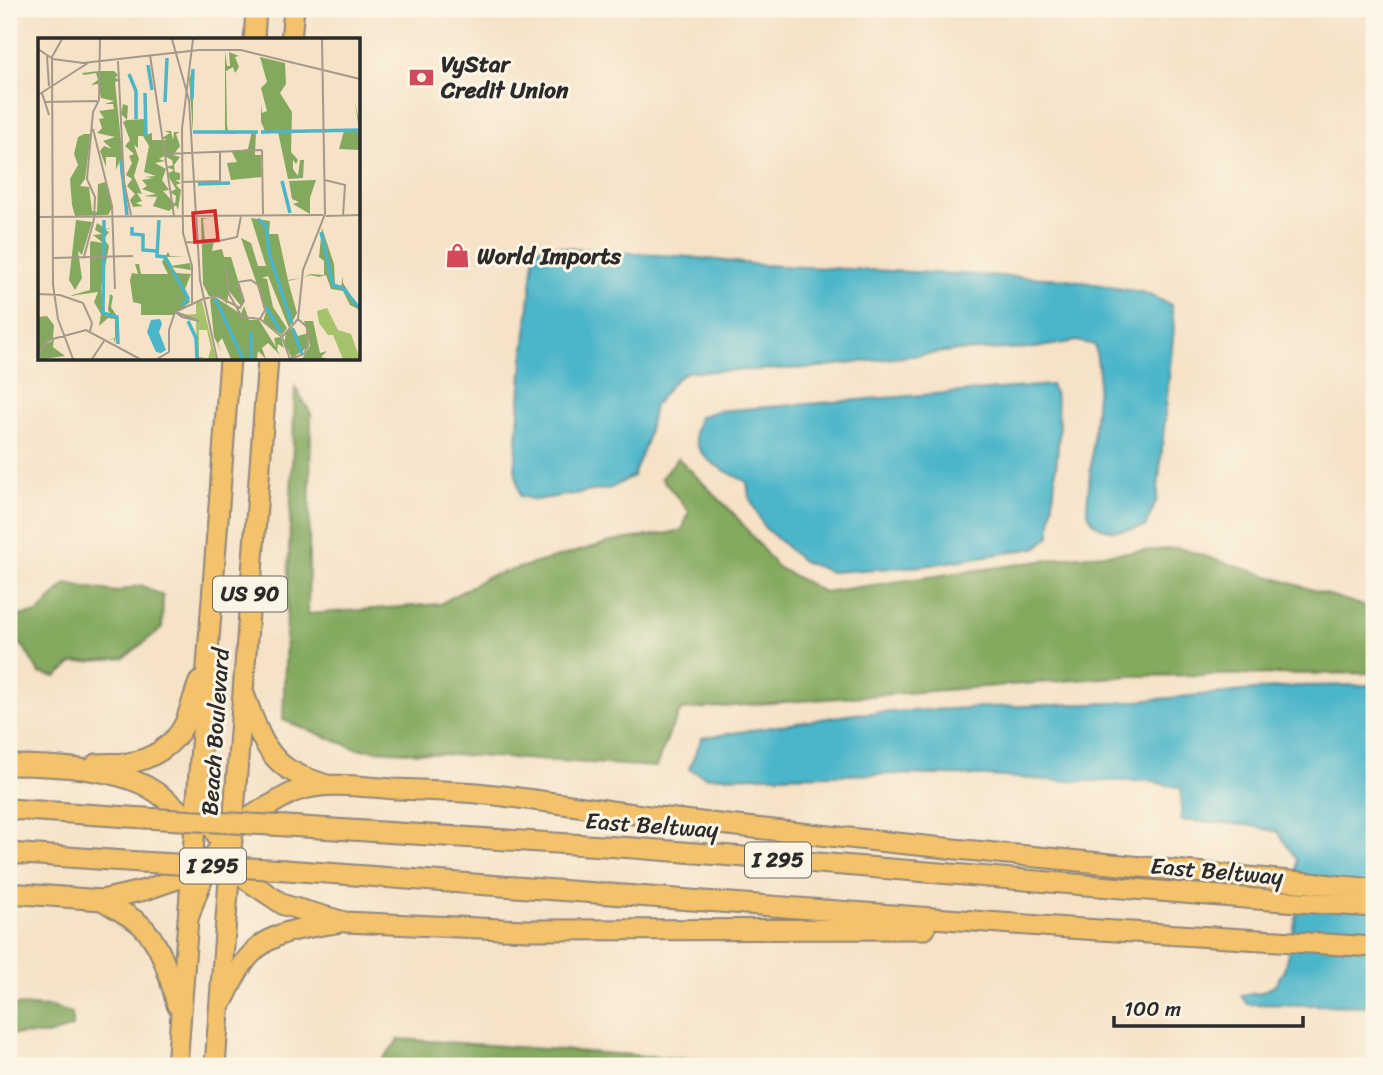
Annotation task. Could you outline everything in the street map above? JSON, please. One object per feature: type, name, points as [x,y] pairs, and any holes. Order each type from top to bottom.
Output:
[{"type":"highway","points":[[254,38],[256,9]]},
{"type":"highway","points":[[291,38],[293,9]]},
{"type":"highway","name":"US 90","points":[[216,841],[199,777],[230,360]]},
{"type":"highway","name":"Beach Boulevard","points":[[189,916],[236,774],[268,360]]},
{"type":"highway","points":[[9,765],[69,767],[127,763],[142,760],[161,751],[184,725],[208,654]]},
{"type":"highway","points":[[243,691],[270,753],[285,767],[328,785]]},
{"type":"highway","points":[[69,767],[123,777],[145,785],[216,841],[253,886],[284,905],[345,922]]},
{"type":"highway","points":[[9,893],[102,900],[145,890],[177,879],[192,868],[216,841],[258,810],[296,792],[328,785],[476,793],[684,820],[1050,859],[1374,889]]},
{"type":"highway","name":"East Beltway","points":[[9,809],[634,848],[1374,907]]},
{"type":"highway","points":[[215,1066],[228,900],[216,841]]},
{"type":"highway","name":"I 295","points":[[9,853],[1374,947]]},
{"type":"highway","points":[[177,1066],[192,868]]},
{"type":"highway","points":[[102,900],[140,925],[159,949],[181,1018]]},
{"type":"highway","points":[[220,1008],[241,966],[261,944],[295,929],[345,922],[526,930],[1068,928]]},
{"type":"green space","points":[[295,387],[311,414],[308,614],[440,604],[487,577],[614,541],[682,531],[689,511],[661,478],[678,458],[735,515],[777,567],[824,592],[1068,557],[1179,548],[1374,609],[1374,673],[1128,676],[681,710],[656,767],[357,749],[283,720]]},
{"type":"green space","points":[[66,584],[116,592],[141,585],[163,596],[162,628],[124,658],[73,663],[56,677],[39,673],[25,649],[9,630],[9,617],[38,613]]},
{"type":"green space","points":[[9,1005],[51,1007],[72,1013],[72,1027],[47,1035],[9,1034]]},
{"type":"green space","points":[[399,1039],[795,1066],[377,1066]]},
{"type":"water","points":[[550,246],[761,265],[1067,279],[1145,293],[1171,305],[1174,327],[1157,499],[1145,527],[1109,530],[1096,524],[1089,515],[1087,508],[1099,372],[1095,345],[1076,341],[1035,348],[953,351],[811,368],[686,372],[674,381],[654,406],[646,443],[633,476],[611,488],[536,500],[520,496],[515,468],[535,249]]},
{"type":"water","points":[[1051,385],[1060,423],[1050,536],[1036,548],[924,566],[831,572],[802,561],[764,527],[749,497],[747,482],[706,458],[696,443],[699,417],[717,411]]},
{"type":"water","points":[[1374,685],[1374,1006],[1247,1004],[1241,995],[1260,993],[1275,985],[1284,970],[1297,914],[1297,860],[1278,832],[1247,825],[1181,820],[1181,788],[1150,781],[1062,781],[989,776],[897,774],[706,777],[689,769],[702,738],[852,714],[1116,703],[1297,686]]},
{"type":"place","name":"VyStar Credit Union","points":[[421,77]]},
{"type":"place","name":"World Imports","points":[[457,256]]}]
